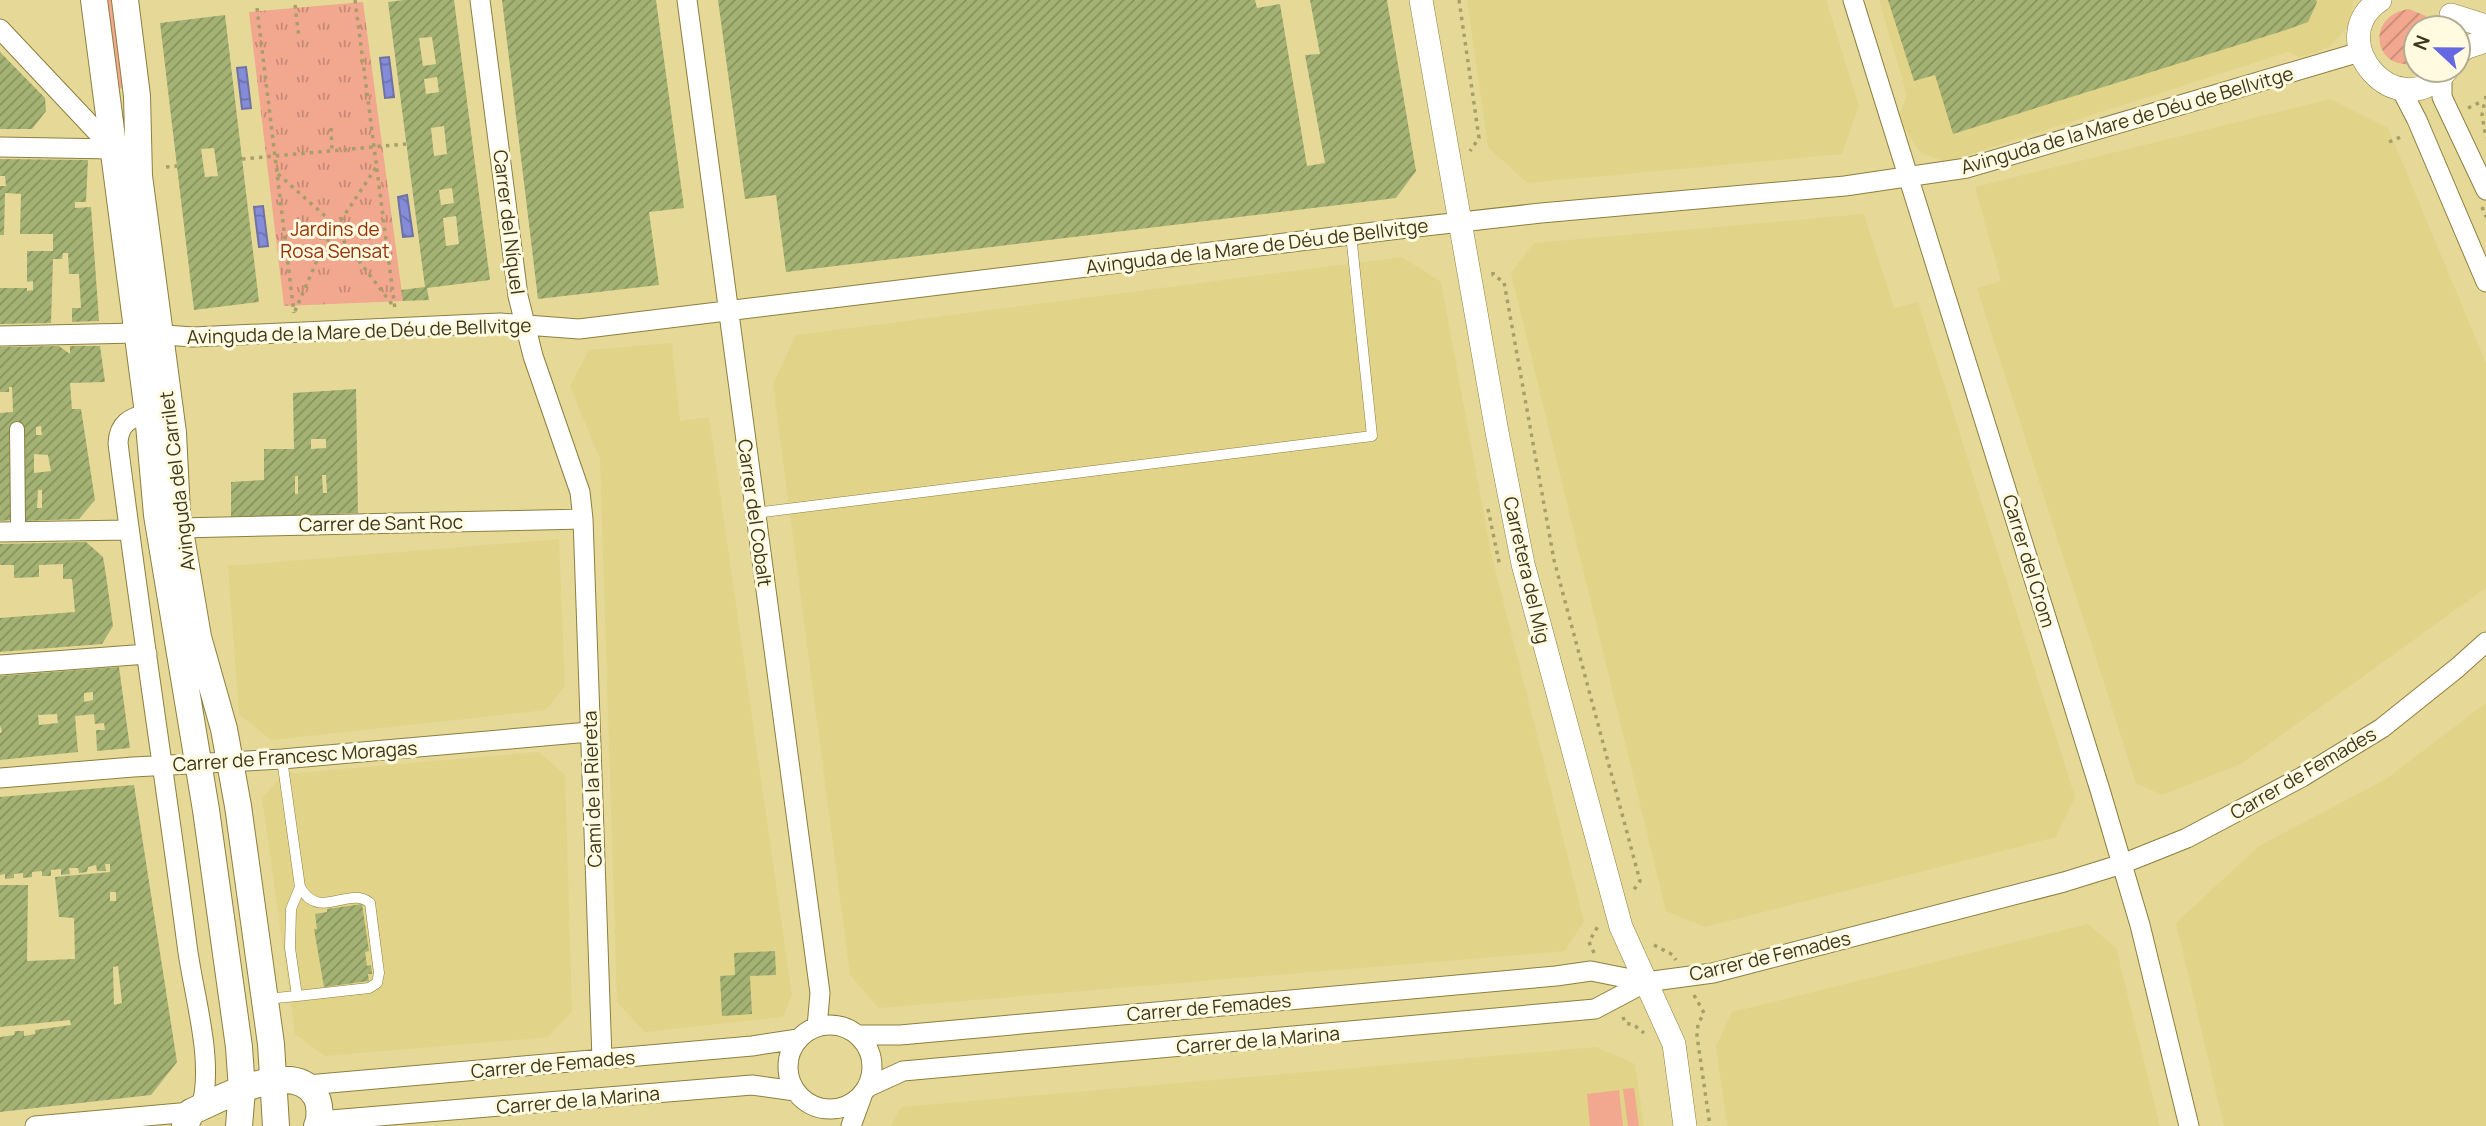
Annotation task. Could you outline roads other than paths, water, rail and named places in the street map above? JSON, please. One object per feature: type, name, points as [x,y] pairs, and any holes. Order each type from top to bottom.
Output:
[{"type":"main road","name":"Avinguda del Carrilet","points":[[94,0],[113,149],[148,334],[173,433],[174,485],[179,527],[198,637],[224,729],[230,762],[265,999],[275,1079],[276,1126]]},
{"type":"main road","name":"Avinguda del Carrilet","points":[[130,1],[148,334],[148,413],[157,515],[198,764],[239,1047],[242,1090],[240,1126]]},
{"type":"main road","points":[[187,1118],[242,1090],[275,1079],[295,1080],[307,1085],[318,1101],[318,1124]]},
{"type":"street","name":"Carrer del Níquel","points":[[480,0],[518,296],[524,325],[580,492],[583,519]]},
{"type":"street","name":"Carrer del Cobalt","points":[[687,0],[820,993],[817,1027]]},
{"type":"street","name":"Carretera del Mig","points":[[1422,0],[1523,564],[1617,916],[1674,1044],[1685,1126]]},
{"type":"street","name":"Carrer del Crom","points":[[1853,0],[2122,864],[2140,925],[2189,1126]]},
{"type":"street","points":[[2369,5],[2359,34],[2360,52],[2373,74],[2386,84],[2401,89],[2429,84]]},
{"type":"street","points":[[0,29],[113,149]]},
{"type":"street","name":"Avinguda de la Mare de Déu de Bellvitge","points":[[0,335],[148,334],[192,337],[500,323],[579,328],[1351,234],[1845,186],[1967,168],[2360,52]]},
{"type":"street","points":[[2444,84],[2442,97],[2486,190]]},
{"type":"street","points":[[2401,89],[2417,120],[2486,282]]},
{"type":"street","points":[[0,147],[113,149],[127,140],[138,124]]},
{"type":"street","name":"Avinguda del Carrilet","points":[[148,413],[125,422],[119,432],[129,530],[206,1069],[206,1090],[187,1118]]},
{"type":"street","points":[[16,429],[18,523]]},
{"type":"street","name":"Carrer de Sant Roc","points":[[179,527],[583,519]]},
{"type":"street","name":"Camí de la Riereta","points":[[583,519],[602,1059]]},
{"type":"street","points":[[0,532],[129,530]]},
{"type":"street","name":"Carrer de Femades","points":[[859,1035],[914,1033],[1591,971],[1646,982],[1713,973],[2064,882],[2122,864],[2187,838],[2313,770],[2382,728],[2486,642]]},
{"type":"street","points":[[0,666],[147,654]]},
{"type":"street","name":"Carrer de Francesc Moragas","points":[[0,778],[282,759],[589,732]]},
{"type":"street","name":"Carrer de la Marina","points":[[865,1091],[903,1071],[1595,1009],[1646,982]]},
{"type":"street","points":[[851,1126],[872,1076],[871,1054],[859,1035],[839,1025],[817,1027],[798,1039],[788,1059],[788,1070],[795,1091],[811,1106],[822,1109],[843,1108],[865,1091]]},
{"type":"street","name":"Carrer de Femades","points":[[307,1085],[752,1046],[798,1039]]},
{"type":"street","name":"Carrer de la Marina","points":[[318,1124],[752,1085],[795,1091]]},
{"type":"street","points":[[822,1109],[835,1126]]},
{"type":"street","points":[[35,1126],[187,1118]]},
{"type":"lane","points":[[755,513],[1372,436],[1351,234]]},
{"type":"lane","points":[[265,999],[369,988],[377,983],[379,973],[370,903],[361,898],[321,903],[305,897],[300,887],[282,759]]},
{"type":"lane","points":[[297,996],[290,948],[291,909],[300,887]]},
{"type":"water","points":[[389,57],[394,97],[385,98],[380,58]]},
{"type":"water","points":[[246,67],[251,108],[242,109],[237,68]]},
{"type":"water","points":[[407,195],[413,236],[403,237],[398,197]]},
{"type":"water","points":[[263,206],[268,246],[259,247],[254,207]]},
{"type":"park label","name":"Jardins de Rosa Sensat","points":[[335,240]]}]
